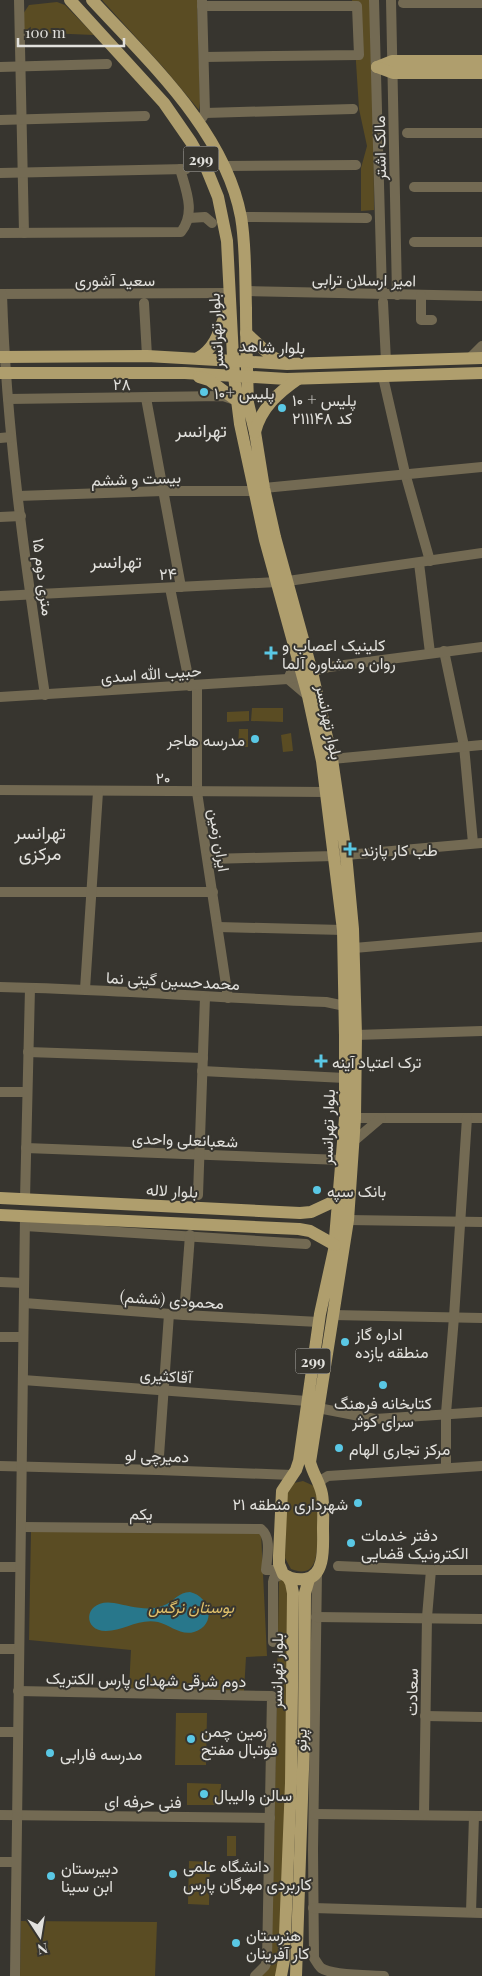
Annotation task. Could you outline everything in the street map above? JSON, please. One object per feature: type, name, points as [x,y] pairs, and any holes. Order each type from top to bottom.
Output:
[{"type":"main road","name":"بلوار تهرانسر","points":[[92,0],[202,117],[224,166],[241,217],[246,291],[248,403],[256,432],[259,489]]},
{"type":"main road","name":"بلوار تهرانسر","points":[[68,1],[164,104],[192,142],[207,170],[218,197],[224,221],[236,400],[306,675],[332,759],[340,855],[345,1006],[345,1078],[354,1141],[348,1220],[333,1315],[299,1461],[296,1470],[284,1487],[281,1499],[278,1556],[284,1574],[291,1583],[293,1593],[291,1784],[284,1960],[281,1976]]},
{"type":"main road","points":[[377,67],[482,61]]},
{"type":"main road","points":[[392,67],[482,73]]},
{"type":"main road","points":[[198,358],[208,353],[214,344],[229,298]]},
{"type":"main road","points":[[246,333],[271,356],[288,364],[293,379],[271,402],[261,416],[256,432]]},
{"type":"main road","name":"بلوار شاهد","points":[[2,357],[147,356],[288,364],[476,358]]},
{"type":"main road","name":"بلوار شاهد","points":[[2,373],[185,373],[293,379],[482,373]]},
{"type":"main road","points":[[185,373],[209,380],[236,400]]},
{"type":"main road","name":"بلوار تهرانسر","points":[[296,1976],[300,1872],[305,1593],[322,1558],[323,1543],[323,1500],[310,1462],[312,1405],[319,1322],[335,1245],[342,1160],[350,1118],[356,1035],[354,948],[340,855],[326,792],[306,675]]},
{"type":"main road","name":"بلوار لاله","points":[[0,1198],[311,1212],[339,1199]]},
{"type":"main road","points":[[25,1199],[25,1221]]},
{"type":"main road","points":[[249,1226],[252,1218],[250,1210]]},
{"type":"main road","name":"بلوار لاله","points":[[0,1215],[25,1221],[249,1226],[310,1231],[335,1245]]},
{"type":"main road","points":[[292,1475],[303,1474],[316,1480]]},
{"type":"main road","points":[[284,1574],[298,1580],[313,1575]]},
{"type":"street","points":[[18,0],[24,233]]},
{"type":"street","name":"مالک اشتر","points":[[374,0],[382,298],[386,361]]},
{"type":"street","name":"مالک اشتر","points":[[391,0],[398,295]]},
{"type":"street","points":[[204,57],[359,55],[357,6],[348,2],[202,3],[204,57],[202,117],[353,109]]},
{"type":"street","points":[[403,3],[482,3]]},
{"type":"street","points":[[0,67],[107,64]]},
{"type":"street","points":[[0,120],[145,116]]},
{"type":"street","points":[[407,133],[482,134]]},
{"type":"street","points":[[224,166],[356,165]]},
{"type":"street","points":[[0,173],[184,169],[189,218],[181,232],[0,233]]},
{"type":"street","points":[[414,187],[482,188]]},
{"type":"street","points":[[189,218],[205,217],[212,224]]},
{"type":"street","points":[[241,217],[367,218]]},
{"type":"street","points":[[414,242],[482,242]]},
{"type":"street","name":"امیر ارسلان ترابی","points":[[246,291],[382,298],[398,295],[482,296]]},
{"type":"street","name":"سعید آشوری","points":[[1,294],[229,298]]},
{"type":"street","name":"۱۵ متری دوم","points":[[1,294],[2,373],[8,399],[30,594],[45,695]]},
{"type":"street","points":[[421,295],[420,320],[432,320]]},
{"type":"street","points":[[144,303],[147,356]]},
{"type":"street","points":[[476,358],[482,346]]},
{"type":"street","points":[[383,376],[405,473],[430,561]]},
{"type":"street","name":"۲۸","points":[[8,399],[223,396],[236,400]]},
{"type":"street","points":[[146,398],[181,587]]},
{"type":"street","points":[[0,438],[11,437]]},
{"type":"street","name":"بیست و ششم","points":[[18,496],[259,489],[405,473],[482,467]]},
{"type":"street","points":[[0,517],[21,516]]},
{"type":"street","name":"۲۴","points":[[0,596],[283,582],[482,553]]},
{"type":"street","points":[[418,563],[430,653]]},
{"type":"street","points":[[170,588],[194,686]]},
{"type":"street","name":"حبیب الله اسدی","points":[[0,697],[288,679],[329,668],[482,647]]},
{"type":"street","points":[[208,859],[340,855],[477,843],[464,746],[444,651]]},
{"type":"street","points":[[288,679],[306,675]]},
{"type":"street","points":[[288,679],[306,675]]},
{"type":"street","name":"ایران زمین","points":[[194,686],[197,792],[228,998]]},
{"type":"street","points":[[332,759],[482,745]]},
{"type":"street","name":"۲۰","points":[[0,790],[326,792]]},
{"type":"street","points":[[85,990],[98,792]]},
{"type":"street","points":[[0,892],[213,892]]},
{"type":"street","points":[[218,927],[343,930]]},
{"type":"street","points":[[354,948],[482,937]]},
{"type":"street","name":"محمدحسین گیتی نما","points":[[0,987],[326,1002],[345,1006]]},
{"type":"street","points":[[25,1199],[30,988]]},
{"type":"street","points":[[198,1195],[205,997]]},
{"type":"street","points":[[356,1035],[482,1031]]},
{"type":"street","points":[[28,1052],[203,1058]]},
{"type":"street","points":[[202,1071],[345,1078]]},
{"type":"street","points":[[0,1092],[27,1092]]},
{"type":"street","points":[[350,1118],[482,1118]]},
{"type":"street","points":[[354,1141],[381,1118]]},
{"type":"street","points":[[446,1468],[446,1413],[467,1118]]},
{"type":"street","name":"شعبانعلی واحدی","points":[[26,1148],[342,1160]]},
{"type":"street","points":[[348,1220],[482,1222]]},
{"type":"street","points":[[15,1976],[25,1221],[306,1244]]},
{"type":"street","points":[[184,1315],[190,1235]]},
{"type":"street","points":[[0,1282],[24,1283]]},
{"type":"street","name":"محمودی (ششم)","points":[[24,1303],[184,1315],[319,1322]]},
{"type":"street","points":[[158,1470],[169,1314]]},
{"type":"street","points":[[333,1315],[482,1318]]},
{"type":"street","points":[[0,1337],[23,1337]]},
{"type":"street","name":"آقاکثیری","points":[[22,1380],[164,1390],[312,1405],[375,1419],[482,1412]]},
{"type":"street","name":"دمیرچی لو","points":[[0,1466],[292,1475]]},
{"type":"street","points":[[316,1480],[328,1476],[482,1466]]},
{"type":"street","name":"یکم","points":[[22,1527],[261,1529],[268,1540],[266,1570],[284,1574]]},
{"type":"street","points":[[338,1566],[482,1570]]},
{"type":"street","points":[[0,1567],[20,1567]]},
{"type":"street","name":"سعادت","points":[[424,1816],[427,1617],[431,1570]]},
{"type":"street","points":[[273,1642],[273,1582],[274,1578],[284,1574]]},
{"type":"street","name":"پرتو","points":[[313,1575],[316,1617],[313,1850],[314,1958],[319,1966],[328,1972],[384,1976]]},
{"type":"street","points":[[316,1617],[482,1619]]},
{"type":"street","points":[[0,1649],[19,1649]]},
{"type":"street","name":"دوم شرقی شهدای پارس الکتریک","points":[[18,1691],[272,1696],[270,1818]]},
{"type":"street","points":[[426,1716],[482,1718]]},
{"type":"street","points":[[0,1732],[18,1732]]},
{"type":"street","points":[[313,1908],[477,1912],[478,1816],[314,1814]]},
{"type":"street","name":"فنی حرفه ای","points":[[0,1815],[270,1818]]},
{"type":"street","points":[[255,1976],[265,1966],[267,1961],[270,1818]]},
{"type":"street","points":[[300,1872],[313,1850]]},
{"type":"street","points":[[0,1862],[16,1862]]},
{"type":"green space","points":[[102,0],[197,0],[199,110],[164,68]]},
{"type":"green space","points":[[352,0],[370,0],[373,67],[374,210],[361,211],[361,168],[367,146],[359,109]]},
{"type":"green space","points":[[57,2],[65,5],[94,35],[23,32],[23,14],[29,5]]},
{"type":"green space","points":[[252,708],[283,708],[283,722],[251,721]]},
{"type":"green space","points":[[249,711],[249,721],[227,722],[227,712]]},
{"type":"green space","points":[[239,729],[248,729],[248,747],[238,747]]},
{"type":"green space","points":[[291,733],[293,751],[283,752],[281,735]]},
{"type":"green space","points":[[303,1481],[314,1486],[317,1491],[317,1551],[312,1566],[308,1570],[301,1571],[291,1569],[285,1558],[286,1496],[294,1483]]},
{"type":"green space","name":"بوستان نرگس","points":[[31,1531],[261,1533],[267,1656],[246,1657],[244,1691],[129,1688],[131,1650],[29,1640]]},
{"type":"green space","points":[[279,1579],[285,1581],[290,1590],[283,1938],[276,1976],[258,1976],[266,1969],[274,1838]]},
{"type":"green space","name":"زمین چمن فوتبال مفتح","points":[[176,1713],[207,1713],[206,1765],[175,1765]]},
{"type":"green space","name":"سالن والیبال","points":[[187,1783],[221,1784],[220,1805],[187,1805]]},
{"type":"green space","points":[[227,1836],[236,1836],[236,1856],[227,1856]]},
{"type":"green space","points":[[189,1861],[210,1862],[209,1905],[188,1904]]},
{"type":"green space","points":[[21,1921],[157,1922],[155,1976],[20,1976]]},
{"type":"water","points":[[190,1592],[203,1599],[208,1611],[206,1624],[194,1632],[185,1633],[162,1623],[151,1621],[106,1631],[98,1630],[92,1626],[90,1621],[89,1615],[97,1605],[114,1603],[140,1608],[154,1608],[161,1607],[180,1595]]},
{"type":"place","name":"پلیس +۱۰","points":[[204,392]]},
{"type":"place","name":"پلیس + ۱۰ کد ۲۱۱۱۴۸","points":[[282,408]]},
{"type":"place","name":"کلینیک اعصاب و روان و مشاوره آلما","points":[[271,653]]},
{"type":"place","name":"مدرسه هاجر","points":[[255,739]]},
{"type":"place","name":"طب کار پازند","points":[[350,849]]},
{"type":"place","name":"ترک اعتیاد آینه","points":[[321,1061]]},
{"type":"place","name":"بانک سپه","points":[[317,1190]]},
{"type":"place","name":"اداره گاز منطقه یازده","points":[[345,1342]]},
{"type":"place","name":"کتابخانه فرهنگ سرای کوثر","points":[[383,1385]]},
{"type":"place","name":"مرکز تجاری الهام","points":[[339,1448]]},
{"type":"place","name":"شهرداری منطقه ۲۱","points":[[358,1503]]},
{"type":"place","name":"دفتر خدمات الکترونیک قضایی","points":[[351,1543]]},
{"type":"place","name":"زمین چمن فوتبال مفتح","points":[[191,1739]]},
{"type":"place","name":"مدرسه فارابی","points":[[50,1753]]},
{"type":"place","name":"سالن والیبال","points":[[204,1794]]},
{"type":"place","name":"دانشگاه علمی کاربردی مهرگان پارس","points":[[173,1874]]},
{"type":"place","name":"دبیرستان ابن سینا","points":[[51,1876]]},
{"type":"place","name":"هنرستان کار آفرینان","points":[[236,1943]]},
{"type":"district","name":"تهرانسر","points":[[201,430]]},
{"type":"district","name":"تهرانسر","points":[[116,561]]},
{"type":"district","name":"تهرانسر مرکزی","points":[[40,842]]}]
